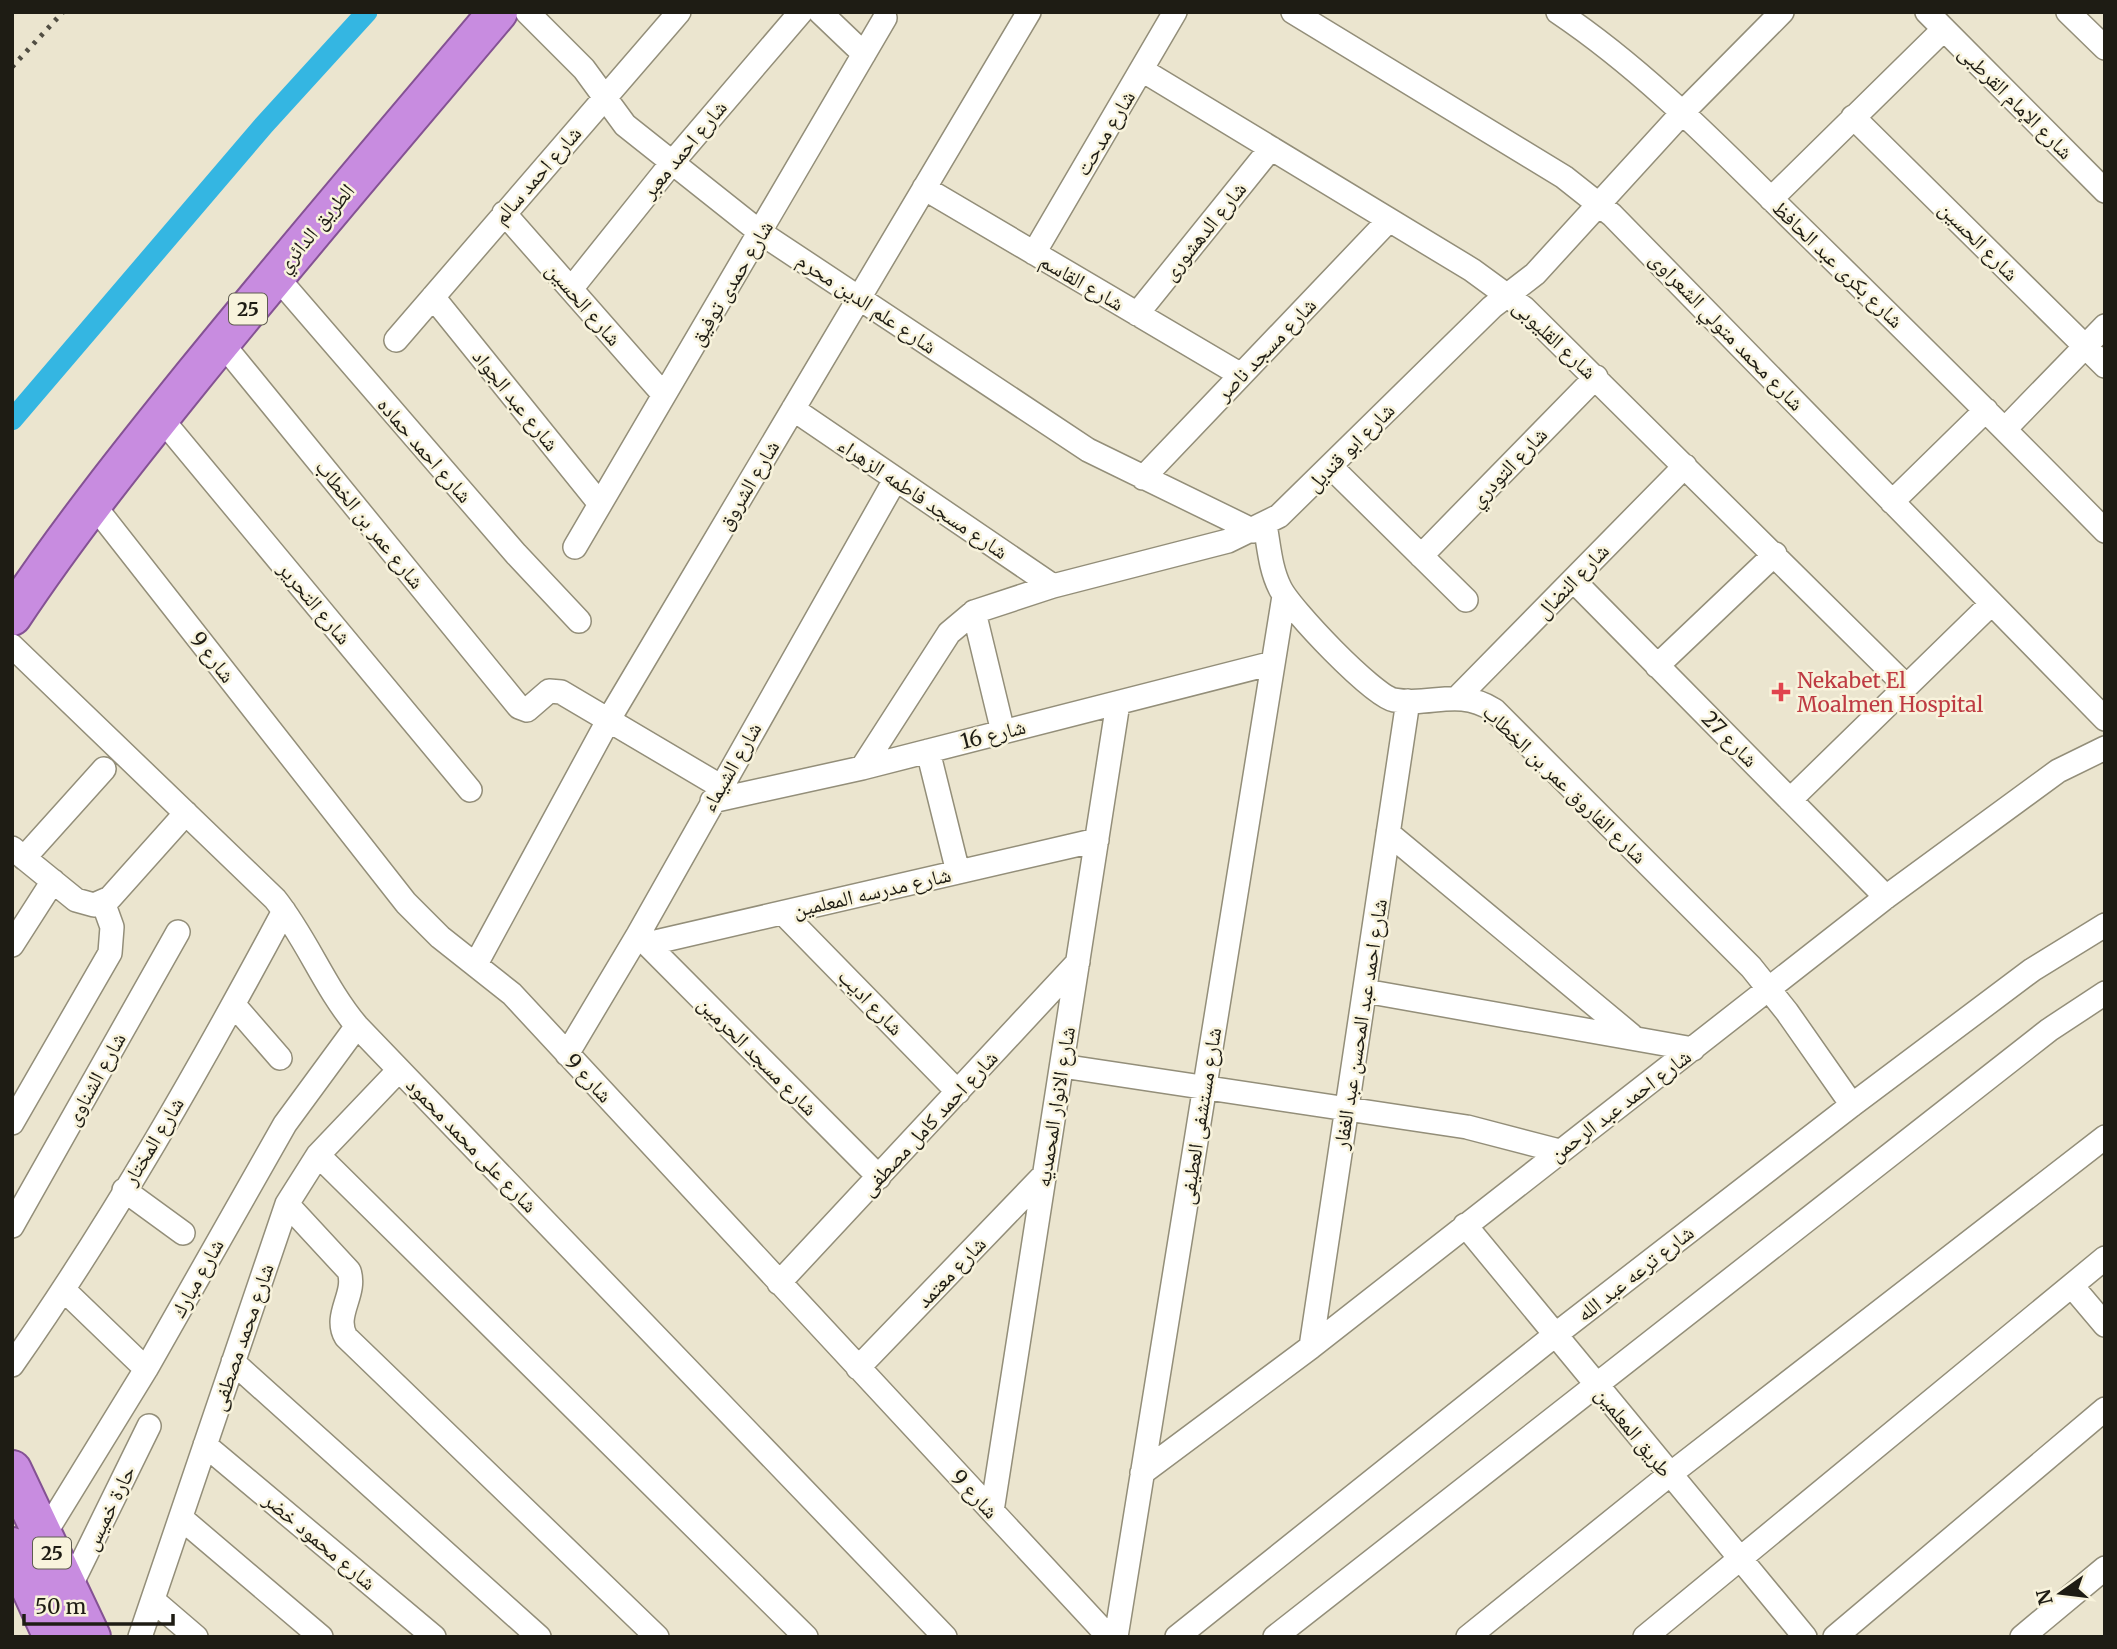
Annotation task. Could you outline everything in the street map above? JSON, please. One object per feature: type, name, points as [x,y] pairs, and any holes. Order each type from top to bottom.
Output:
[{"type":"highway","name":"الطريق الدائري","points":[[12,571],[144,400],[473,12]]},
{"type":"highway","name":"الطريق الدائري","points":[[12,616],[92,503],[160,416],[275,275],[498,12]]},
{"type":"highway","name":"25","points":[[12,1470],[53,1637]]},
{"type":"highway","name":"25","points":[[28,1541],[69,1589],[91,1637]]},
{"type":"street","name":"شارع علم الدين محرم","points":[[527,12],[584,69],[625,125],[761,233],[1088,450],[1143,478],[1259,528]]},
{"type":"street","name":"شارع احمد سالم","points":[[397,340],[679,12]]},
{"type":"street","name":"شارع احمد معبر","points":[[571,289],[671,164],[801,12]]},
{"type":"street","points":[[820,12],[864,54]]},
{"type":"street","name":"شارع الشروق","points":[[476,964],[609,719],[1029,12]]},
{"type":"street","name":"شارع مدحت","points":[[1034,253],[1175,12]]},
{"type":"street","name":"شارع محمد متولي الشعراوى","points":[[1293,12],[1564,177],[1599,204],[1628,230],[2105,719]]},
{"type":"street","name":"شارع بكرى عبد الحافظ","points":[[1558,12],[1590,20],[2105,531]]},
{"type":"street","name":"شارع ابو قنديل","points":[[862,768],[944,640],[974,612],[1053,586],[1228,541],[1259,528],[1292,505],[1507,295],[1535,274],[1683,112],[1782,12]]},
{"type":"street","name":"شارع الإمام القرطبى","points":[[1927,12],[2105,191]]},
{"type":"street","points":[[2068,12],[2105,48]]},
{"type":"street","name":"شارع حمدى توفيق","points":[[575,547],[885,18]]},
{"type":"street","points":[[1771,199],[1944,29]]},
{"type":"street","name":"شارع القليوبى","points":[[1142,71],[1389,220],[1507,295],[1541,322],[1906,687]]},
{"type":"street","name":"شارع الحسين","points":[[1853,117],[2105,366]]},
{"type":"street","name":"شارع الدهشورى","points":[[1137,314],[1270,148]]},
{"type":"street","name":"شارع القاسم","points":[[924,188],[1241,375]]},
{"type":"street","name":"شارع الحسين","points":[[505,213],[664,395]]},
{"type":"street","name":"شارع مسجد ناصر","points":[[1143,478],[1389,220]]},
{"type":"street","name":"شارع احمد حماده","points":[[275,275],[516,554],[579,621]]},
{"type":"street","name":"شارع عبد الجواد","points":[[433,297],[600,503]]},
{"type":"street","points":[[2005,429],[2105,326]]},
{"type":"street","name":"شارع عمر بن الخطاب","points":[[221,342],[519,707],[527,710],[544,695],[555,690],[609,719]]},
{"type":"street","name":"شارع التودري","points":[[1421,556],[1596,377]]},
{"type":"street","name":"شارع مسجد فاطمه الزهراء","points":[[793,409],[1053,586]]},
{"type":"street","points":[[1892,502],[1986,410]]},
{"type":"street","name":"شارع التحرير","points":[[160,416],[470,790]]},
{"type":"street","name":"شارع النضال","points":[[1458,696],[1685,466]]},
{"type":"street","points":[[1331,467],[1466,600]]},
{"type":"street","name":"شارع الشيماء","points":[[567,1054],[642,939],[716,793],[895,480]]},
{"type":"street","name":"شارع 9","points":[[92,503],[406,903],[440,936],[512,994],[1109,1637]]},
{"type":"street","name":"شارع الفاروق عمر بن الخطاب","points":[[1259,528],[1284,596],[1375,690],[1395,700],[1408,701],[1458,696],[1494,710],[1730,946],[1770,990],[1852,1105]]},
{"type":"street","points":[[1657,666],[1775,554]]},
{"type":"street","name":"شارع 27","points":[[1573,580],[1886,897]]},
{"type":"street","name":"شارع مستشفى العطيفى","points":[[1116,1637],[1284,596]]},
{"type":"street","points":[[1790,800],[1991,604]]},
{"type":"street","points":[[974,612],[1003,732]]},
{"type":"street","name":"شارع على محمد محمود","points":[[12,646],[285,911],[327,987],[357,1026],[945,1637]]},
{"type":"street","name":"شارع 16","points":[[716,793],[862,768],[1273,663]]},
{"type":"street","name":"شارع احمد عبد المحسن عبد الغفار","points":[[1311,1347],[1408,701]]},
{"type":"street","name":"شارع الانوار المحمديه","points":[[992,1511],[1118,703]]},
{"type":"street","points":[[609,719],[716,793]]},
{"type":"street","name":"شارع احمد عبد الرحمن","points":[[1142,1473],[1311,1347],[1886,897],[2058,771],[2105,748]]},
{"type":"street","points":[[928,751],[958,872]]},
{"type":"street","points":[[104,769],[18,853],[85,904],[103,902],[186,813]]},
{"type":"street","points":[[1388,833],[1633,1037]]},
{"type":"street","name":"شارع مدرسه المعلمين","points":[[642,939],[783,912],[1097,840]]},
{"type":"street","points":[[12,945],[53,881]]},
{"type":"street","points":[[12,1124],[110,953],[112,927],[103,902]]},
{"type":"street","name":"شارع المختار","points":[[12,1365],[64,1290],[234,1005],[285,911]]},
{"type":"street","name":"شارع اديب","points":[[783,912],[958,1092]]},
{"type":"street","name":"شارع ترعه عبد الله","points":[[1177,1637],[1555,1335],[1852,1105],[2032,970],[2105,925]]},
{"type":"street","name":"شارع الشناوى","points":[[12,1226],[178,933]]},
{"type":"street","name":"شارع مسجد الحرمين","points":[[642,939],[878,1177]]},
{"type":"street","name":"شارع احمد كامل مصطفى","points":[[779,1283],[1078,962]]},
{"type":"street","points":[[1364,991],[1693,1049]]},
{"type":"street","points":[[1275,1637],[2049,1030],[2105,993]]},
{"type":"street","points":[[234,1005],[280,1058]]},
{"type":"street","name":"شارع مبارك","points":[[28,1541],[146,1369],[285,1124],[357,1026]]},
{"type":"street","points":[[1062,1066],[1466,1127],[1559,1151]]},
{"type":"street","name":"شارع محمد مصطفى","points":[[140,1637],[287,1204],[318,1155],[400,1070]]},
{"type":"street","points":[[1468,1637],[1669,1475],[2105,1136]]},
{"type":"street","points":[[318,1155],[806,1637]]},
{"type":"street","name":"شارع معتمد","points":[[858,1368],[1044,1175]]},
{"type":"street","points":[[124,1190],[183,1233]]},
{"type":"street","points":[[287,1204],[348,1272],[351,1283],[341,1325],[346,1337],[657,1637]]},
{"type":"street","name":"طريق المعلمين","points":[[1465,1225],[1805,1637]]},
{"type":"street","points":[[1645,1637],[2105,1258]]},
{"type":"street","points":[[2072,1286],[2105,1325]]},
{"type":"street","points":[[64,1290],[146,1369]]},
{"type":"street","points":[[233,1362],[539,1637]]},
{"type":"street","points":[[1835,1637],[2105,1409]]},
{"type":"street","name":"حارة خميس","points":[[69,1589],[149,1426]]},
{"type":"street","name":"شارع محمود خضر","points":[[205,1445],[434,1637]]},
{"type":"street","points":[[181,1518],[320,1637]]},
{"type":"street","points":[[2022,1637],[2105,1569]]},
{"type":"street","points":[[154,1601],[196,1637]]},
{"type":"waterway","points":[[12,420],[264,125],[367,12]]},
{"type":"railway","points":[[12,67],[63,12]]},
{"type":"place","name":"Nekabet El Moalmen Hospital","points":[[1781,692]]}]
